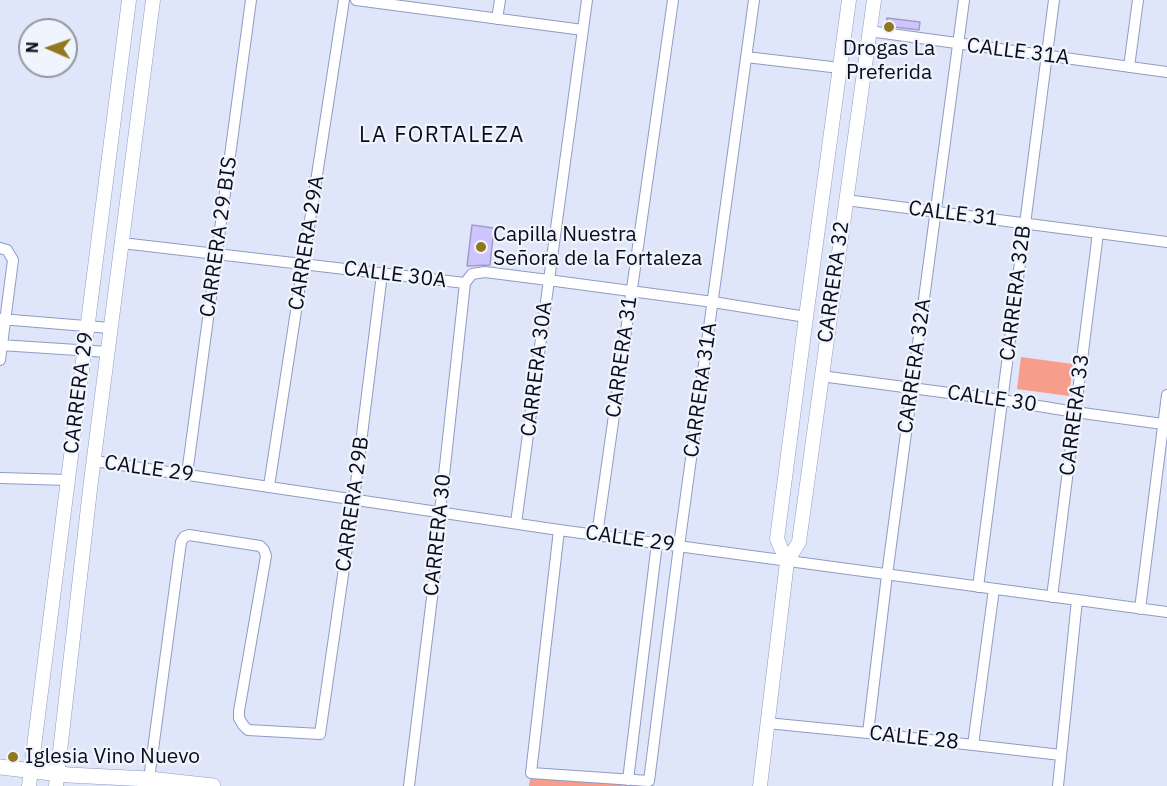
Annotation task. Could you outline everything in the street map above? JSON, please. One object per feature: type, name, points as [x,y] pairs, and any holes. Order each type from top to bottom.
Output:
[{"type":"main road","points":[[0,767],[30,779],[149,779],[213,786]]},
{"type":"street","name":"CARRERA 29","points":[[30,779],[129,0]]},
{"type":"street","name":"CARRERA 29","points":[[56,780],[110,328],[153,0]]},
{"type":"street","name":"CARRERA 29 BIS","points":[[187,474],[251,0]]},
{"type":"street","name":"CARRERA 29A","points":[[269,486],[344,0]]},
{"type":"street","points":[[356,0],[420,4],[497,19],[583,30]]},
{"type":"street","points":[[497,19],[500,0]]},
{"type":"street","name":"CARRERA 30A","points":[[516,523],[587,0]]},
{"type":"street","name":"CARRERA 31","points":[[597,535],[673,0]]},
{"type":"street","name":"CARRERA 31A","points":[[628,780],[649,781],[754,0]]},
{"type":"street","name":"CARRERA 32","points":[[787,562],[777,539],[849,0]]},
{"type":"street","name":"CARRERA 32","points":[[760,786],[787,562],[799,542],[874,0]]},
{"type":"street","name":"CARRERA 32A","points":[[868,733],[964,0]]},
{"type":"street","name":"CARRERA 32B","points":[[978,587],[1054,0]]},
{"type":"street","points":[[1129,67],[1138,0]]},
{"type":"street","name":"CALLE 31A","points":[[869,31],[1167,72]]},
{"type":"street","points":[[746,57],[840,68]]},
{"type":"street","name":"CALLE 31","points":[[846,200],[1167,242]]},
{"type":"street","name":"CARRERA 33","points":[[1052,597],[1098,233]]},
{"type":"street","name":"CALLE 30A","points":[[122,243],[465,283],[472,274],[485,272],[713,302],[806,317]]},
{"type":"street","points":[[0,248],[7,250],[13,260],[3,319],[0,360]]},
{"type":"street","name":"CARRERA 29B","points":[[149,779],[181,542],[189,535],[260,546],[266,556],[239,711],[239,718],[243,725],[248,730],[320,734],[354,499],[382,274]]},
{"type":"street","name":"CARRERA 30","points":[[410,786],[465,283]]},
{"type":"street","points":[[3,319],[110,328]]},
{"type":"street","points":[[1,345],[108,352]]},
{"type":"street","name":"CALLE 30","points":[[821,376],[1002,399],[1163,424]]},
{"type":"street","points":[[1140,609],[1167,395]]},
{"type":"street","name":"CALLE 29","points":[[94,460],[559,530],[1167,612]]},
{"type":"street","points":[[0,478],[68,480]]},
{"type":"street","points":[[559,530],[531,773],[628,780],[657,543]]},
{"type":"street","points":[[973,745],[994,589]]},
{"type":"street","points":[[1058,786],[1077,600]]},
{"type":"street","name":"CALLE 28","points":[[767,723],[1061,755]]},
{"type":"shaded area","points":[[1021,357],[1073,364],[1069,396],[1017,389]]},
{"type":"shaded area","points":[[531,773],[649,786],[529,786]]},
{"type":"building","points":[[887,18],[920,22],[919,30],[886,26]]},
{"type":"building","name":"Capilla Nuestra Señora de la Fortaleza","points":[[472,225],[494,228],[490,265],[467,266]]},
{"type":"place","name":"Drogas La Preferida","points":[[889,27]]},
{"type":"place","name":"Capilla Nuestra Señora de la Fortaleza","points":[[481,247]]},
{"type":"place","name":"Iglesia Vino Nuevo","points":[[13,757]]},
{"type":"district","name":"LA FORTALEZA","points":[[442,136]]}]
